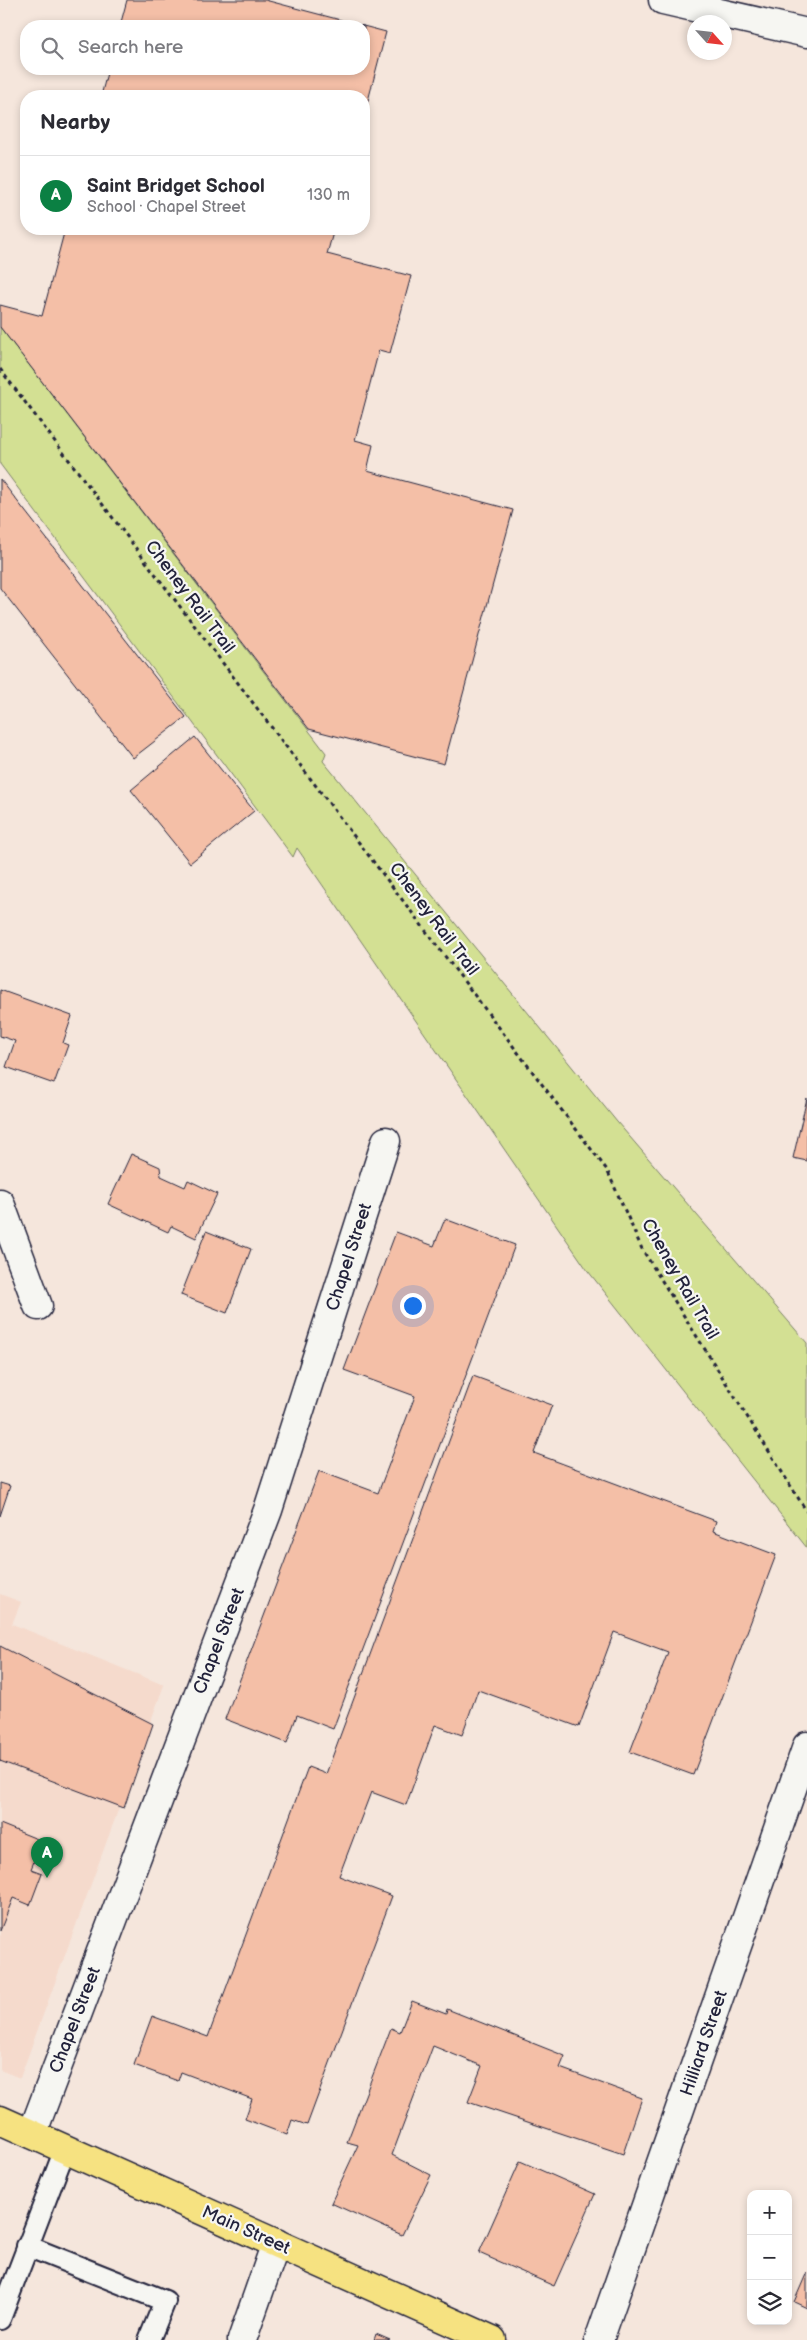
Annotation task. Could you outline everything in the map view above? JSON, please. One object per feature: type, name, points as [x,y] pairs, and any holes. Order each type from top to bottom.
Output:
[{"type":"main road","name":"Main Street","points":[[0,2120],[492,2340]]},
{"type":"street","points":[[675,2],[807,33]]},
{"type":"street","name":"Chapel Street","points":[[32,2134],[268,1510],[386,1141]]},
{"type":"street","points":[[0,1203],[38,1306]]},
{"type":"street","name":"Hilliard Street","points":[[599,2340],[807,1746]]},
{"type":"street","points":[[242,2340],[276,2243]]},
{"type":"lane","points":[[0,2319],[65,2149]]},
{"type":"lane","points":[[28,2246],[165,2302],[149,2340]]},
{"type":"path","name":"Cheney Rail Trail","points":[[0,369],[607,1170],[642,1249],[807,1512]]},
{"type":"shaded area","points":[[0,1594],[21,1602],[12,1624],[164,1685],[20,2078],[0,2070]]},
{"type":"green space","points":[[0,327],[326,753],[323,761],[617,1122],[807,1343],[807,1548],[588,1271],[297,848],[293,857],[0,464]]},
{"type":"building","points":[[127,0],[265,0],[340,20],[122,20]]},
{"type":"building","points":[[370,28],[386,32],[370,93],[370,90],[103,90],[106,75],[370,75]]},
{"type":"building","points":[[63,235],[332,235],[327,254],[411,276],[390,353],[379,350],[355,440],[373,445],[367,471],[513,510],[444,764],[309,729],[0,327],[0,305],[42,316]]},
{"type":"building","points":[[0,479],[186,717],[133,758],[0,588]]},
{"type":"building","points":[[195,737],[254,811],[190,863],[131,790]]},
{"type":"building","points":[[0,990],[72,1016],[63,1043],[68,1045],[54,1084],[6,1067],[15,1041],[0,1036]]},
{"type":"building","points":[[807,1098],[807,1161],[793,1158]]},
{"type":"building","points":[[131,1154],[160,1167],[161,1176],[185,1187],[188,1180],[217,1194],[196,1238],[171,1226],[168,1232],[108,1204]]},
{"type":"building","points":[[445,1219],[515,1245],[333,1729],[297,1715],[287,1743],[225,1719],[319,1471],[378,1493],[415,1396],[344,1370],[396,1232],[434,1246]]},
{"type":"building","points":[[206,1231],[251,1249],[227,1313],[181,1295]]},
{"type":"building","points":[[473,1376],[552,1405],[534,1453],[716,1521],[713,1531],[776,1555],[693,1775],[630,1752],[668,1652],[614,1632],[579,1727],[478,1690],[462,1735],[435,1725],[406,1805],[371,1792],[339,1876],[392,1896],[307,2125],[292,2120],[287,2135],[245,2119],[252,2099],[181,2072],[178,2081],[134,2065],[152,2016],[208,2037],[308,1767],[326,1774]]},
{"type":"building","points":[[0,1483],[10,1486],[0,1516]]},
{"type":"building","points":[[0,1646],[153,1724],[124,1808],[0,1761]]},
{"type":"building","points":[[0,1824],[42,1841],[31,1869],[42,1873],[30,1905],[13,1898],[0,1931]]},
{"type":"building","points":[[412,2001],[446,2014],[447,2009],[565,2056],[560,2068],[642,2098],[623,2154],[468,2102],[482,2066],[433,2046],[392,2155],[431,2175],[402,2235],[331,2203],[358,2145],[347,2142],[391,2028],[400,2032]]},
{"type":"building","points":[[520,2161],[595,2194],[554,2286],[479,2253]]},
{"type":"building","points":[[807,2272],[807,2308],[794,2302]]},
{"type":"building","points":[[376,2334],[390,2340],[374,2340]]},
{"type":"place","name":"Saint Bridget School","points":[[47,1878]]}]
